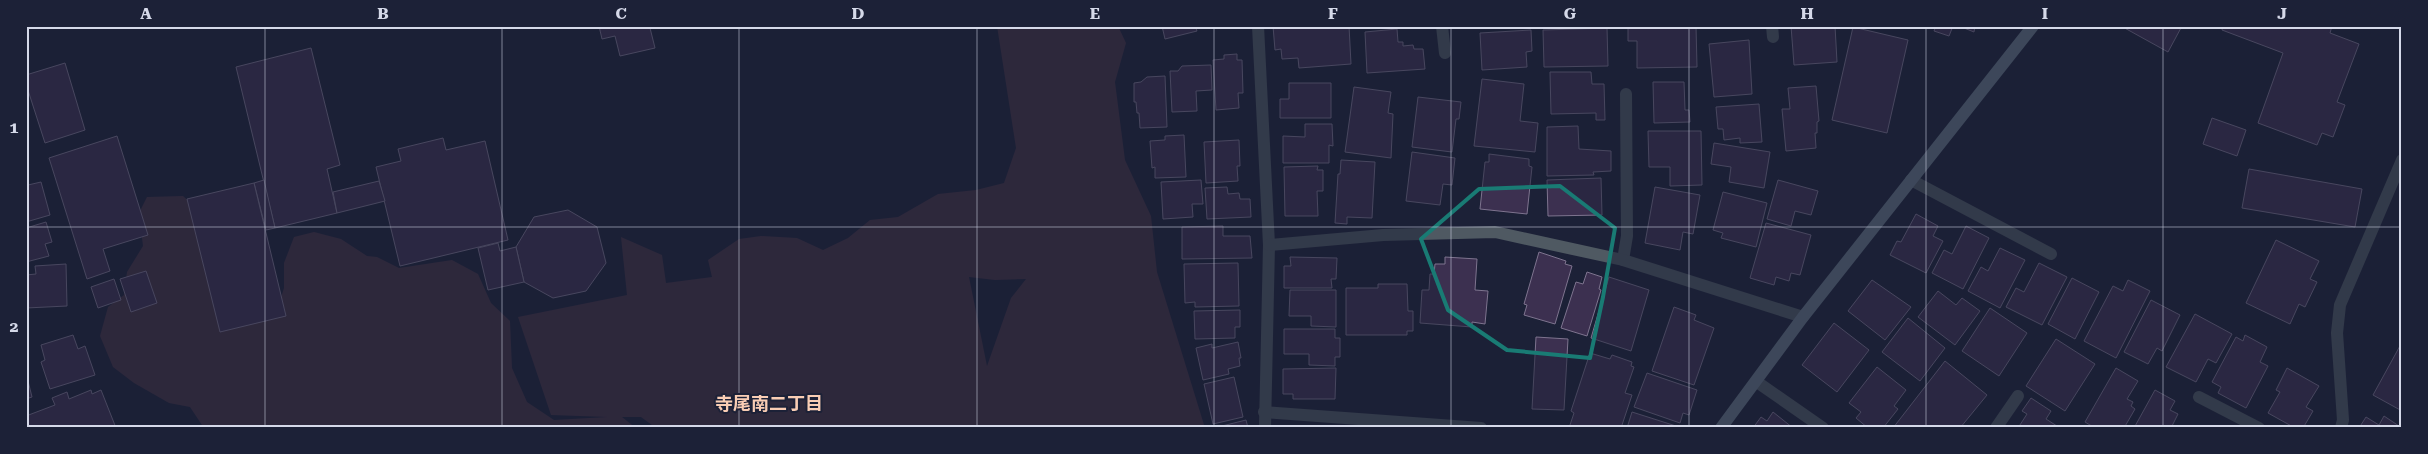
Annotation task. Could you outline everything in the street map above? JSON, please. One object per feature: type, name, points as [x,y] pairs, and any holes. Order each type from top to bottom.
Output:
[{"type":"street","points":[[1258,26],[1269,245],[1265,428]]},
{"type":"street","points":[[1442,26],[1445,53]]},
{"type":"street","points":[[1722,428],[1803,317],[2033,26]]},
{"type":"street","points":[[1623,260],[1627,236],[1626,94]]},
{"type":"street","points":[[2341,428],[2343,420],[2337,333],[2340,305],[2402,160]]},
{"type":"street","points":[[1911,180],[2051,254]]},
{"type":"street","points":[[1269,245],[1383,235],[1495,232],[1623,260],[1803,317]]},
{"type":"street","points":[[1757,382],[1823,428]]},
{"type":"street","points":[[1996,428],[2018,396]]},
{"type":"street","points":[[2199,397],[2259,428]]},
{"type":"street","points":[[1264,412],[1481,428]]},
{"type":"highlighted area","points":[[1560,186],[1615,228],[1590,358],[1507,350],[1448,310],[1421,239],[1479,189]]},
{"type":"shaded area","points":[[997,26],[1118,26],[1126,43],[1115,82],[1125,160],[1151,216],[1157,272],[1205,428],[656,428],[641,417],[622,417],[636,428],[204,428],[190,407],[169,403],[134,383],[113,367],[100,336],[108,307],[124,295],[127,272],[143,246],[139,213],[147,197],[183,196],[195,207],[277,310],[284,288],[284,263],[294,237],[314,232],[341,239],[367,256],[377,257],[399,268],[452,260],[478,274],[491,303],[510,321],[512,368],[527,402],[554,420],[607,417],[551,415],[518,317],[627,295],[621,237],[662,255],[666,283],[712,277],[708,260],[739,239],[761,236],[797,238],[823,250],[848,238],[870,220],[898,217],[938,194],[976,190],[1004,183],[1016,148]],"holes":[[[969,277],[995,280],[1026,279],[1011,298],[987,366]]]},
{"type":"building","points":[[599,26],[657,26],[650,28],[655,48],[620,56],[615,36],[602,39]]},
{"type":"building","points":[[1162,26],[1195,26],[1197,31],[1165,39]]},
{"type":"building","points":[[1273,26],[1349,26],[1351,64],[1299,68],[1298,58],[1282,59],[1281,49],[1275,50]]},
{"type":"building","points":[[1628,26],[1696,26],[1697,67],[1637,68],[1637,41],[1628,41]]},
{"type":"building","points":[[1791,26],[1835,26],[1837,62],[1794,65]]},
{"type":"building","points":[[1936,26],[1953,26],[1949,36],[1934,31]]},
{"type":"building","points":[[1959,26],[1975,26],[1974,32]]},
{"type":"building","points":[[2121,26],[2182,26],[2168,52]]},
{"type":"building","points":[[2223,26],[2332,26],[2330,33],[2359,44],[2337,102],[2345,105],[2333,137],[2322,133],[2317,145],[2258,123],[2283,53],[2222,30]]},
{"type":"building","points":[[1853,27],[1908,40],[1887,133],[1832,120]]},
{"type":"building","points":[[1607,28],[1608,66],[1544,67],[1543,30]]},
{"type":"building","points":[[1397,29],[1398,42],[1403,42],[1403,46],[1413,45],[1414,49],[1423,49],[1425,69],[1367,73],[1365,32]]},
{"type":"building","points":[[1531,30],[1532,51],[1526,52],[1527,67],[1482,70],[1480,33]]},
{"type":"building","points":[[1749,40],[1752,94],[1714,97],[1709,44]]},
{"type":"building","points":[[311,48],[340,165],[327,169],[337,213],[275,228],[236,67]]},
{"type":"building","points":[[1237,54],[1237,60],[1242,60],[1243,93],[1238,93],[1239,108],[1216,110],[1213,60],[1224,59],[1224,55]]},
{"type":"building","points":[[65,63],[85,130],[45,143],[26,84],[26,75]]},
{"type":"building","points":[[1211,65],[1212,90],[1196,91],[1197,111],[1172,112],[1170,71],[1178,71],[1182,66]]},
{"type":"building","points":[[1550,72],[1591,72],[1592,84],[1604,84],[1605,120],[1596,120],[1596,113],[1551,114]]},
{"type":"building","points":[[1165,76],[1167,127],[1140,128],[1139,113],[1137,113],[1136,102],[1134,102],[1134,83],[1141,82],[1147,77]]},
{"type":"building","points":[[1482,79],[1524,84],[1520,121],[1538,123],[1535,152],[1474,146]]},
{"type":"building","points":[[1653,82],[1684,82],[1685,110],[1689,110],[1690,122],[1654,123]]},
{"type":"building","points":[[1289,83],[1331,83],[1331,118],[1280,118],[1280,99],[1289,99]]},
{"type":"building","points":[[1816,86],[1819,121],[1817,122],[1817,133],[1815,133],[1816,148],[1786,151],[1782,109],[1790,109],[1788,88]]},
{"type":"building","points":[[1354,87],[1391,92],[1388,113],[1393,114],[1391,158],[1345,152]]},
{"type":"building","points":[[1418,97],[1461,102],[1459,119],[1456,119],[1452,152],[1412,147]]},
{"type":"building","points":[[1759,104],[1762,142],[1740,143],[1740,138],[1724,140],[1723,129],[1718,129],[1716,107]]},
{"type":"building","points":[[2212,118],[2246,130],[2237,156],[2203,144]]},
{"type":"building","points":[[1305,124],[1332,124],[1333,146],[1329,145],[1329,163],[1283,163],[1283,136],[1305,137]]},
{"type":"building","points":[[1578,126],[1579,149],[1611,151],[1611,171],[1593,172],[1594,175],[1547,176],[1547,127]]},
{"type":"building","points":[[1648,131],[1701,131],[1702,185],[1670,186],[1670,167],[1649,167]]},
{"type":"building","points":[[1184,135],[1186,177],[1155,178],[1155,167],[1152,168],[1150,141],[1165,140],[1165,136]]},
{"type":"building","points":[[117,136],[148,235],[103,249],[110,271],[87,279],[49,158]]},
{"type":"building","points":[[443,138],[446,150],[485,141],[508,240],[400,266],[376,167],[401,161],[398,149]]},
{"type":"building","points":[[1239,140],[1240,166],[1237,166],[1238,181],[1206,183],[1204,142]]},
{"type":"building","points":[[1714,143],[1770,152],[1764,188],[1729,182],[1731,167],[1711,164]]},
{"type":"building","points":[[1412,152],[1455,158],[1452,185],[1443,184],[1440,205],[1406,201]]},
{"type":"building","points":[[1489,154],[1529,159],[1529,166],[1532,167],[1527,214],[1480,209],[1485,162],[1489,162]]},
{"type":"building","points":[[1341,160],[1375,162],[1372,218],[1347,217],[1347,224],[1335,223],[1338,174],[1340,174]]},
{"type":"building","points":[[1318,166],[1317,170],[1323,170],[1323,191],[1317,191],[1318,216],[1285,216],[1284,167]]},
{"type":"building","points":[[2249,169],[2362,189],[2355,227],[2242,208]]},
{"type":"building","points":[[1601,178],[1602,215],[1548,216],[1547,180]]},
{"type":"building","points":[[264,180],[275,228],[266,230],[254,183]]},
{"type":"building","points":[[1201,180],[1203,204],[1192,204],[1193,217],[1163,219],[1161,182]]},
{"type":"building","points":[[1778,180],[1818,191],[1811,215],[1795,211],[1791,226],[1767,219]]},
{"type":"building","points":[[26,181],[28,185],[41,182],[50,215],[26,222]]},
{"type":"building","points":[[379,181],[385,201],[337,213],[333,192]]},
{"type":"building","points":[[254,183],[286,316],[220,332],[187,199]]},
{"type":"building","points":[[1227,187],[1228,194],[1239,193],[1240,199],[1250,199],[1251,217],[1207,219],[1205,188]]},
{"type":"building","points":[[1655,187],[1700,195],[1693,234],[1683,232],[1680,250],[1645,243]]},
{"type":"building","points":[[1723,192],[1767,203],[1756,247],[1721,238],[1723,233],[1713,230]]},
{"type":"building","points":[[568,210],[597,227],[606,263],[586,291],[553,298],[524,282],[516,247],[534,217]]},
{"type":"building","points":[[1916,214],[1938,226],[1933,236],[1943,241],[1926,273],[1890,255],[1897,241],[1901,242]]},
{"type":"building","points":[[46,222],[52,242],[45,244],[49,256],[26,262],[26,228]]},
{"type":"building","points":[[1766,223],[1811,235],[1800,275],[1791,273],[1789,281],[1776,277],[1774,285],[1750,278]]},
{"type":"building","points":[[1223,226],[1223,236],[1250,236],[1252,258],[1182,259],[1182,227]]},
{"type":"building","points":[[1966,226],[1989,238],[1963,289],[1932,273],[1944,250],[1952,254]]},
{"type":"building","points":[[2276,240],[2319,261],[2310,279],[2317,282],[2305,307],[2299,304],[2290,324],[2246,303]]},
{"type":"building","points":[[498,243],[500,251],[516,247],[524,282],[488,290],[478,248]]},
{"type":"building","points":[[2000,248],[2025,260],[2000,308],[1968,291],[1981,267],[1988,271]]},
{"type":"building","points":[[1539,252],[1566,261],[1565,264],[1572,266],[1555,324],[1524,315],[1527,305],[1524,304]]},
{"type":"building","points":[[1290,257],[1337,258],[1336,279],[1331,279],[1332,288],[1284,288],[1284,266],[1291,266]]},
{"type":"building","points":[[1445,257],[1477,259],[1475,290],[1488,291],[1485,324],[1472,322],[1472,327],[1420,323],[1422,290],[1429,290],[1430,274],[1434,274],[1435,264],[1445,264]]},
{"type":"building","points":[[1238,263],[1239,306],[1195,307],[1195,302],[1185,303],[1184,264]]},
{"type":"building","points":[[2039,263],[2067,277],[2042,325],[2006,307],[2016,288],[2024,292]]},
{"type":"building","points":[[66,264],[67,306],[26,308],[26,275],[36,274],[35,266]]},
{"type":"building","points":[[146,271],[157,303],[131,312],[120,279]]},
{"type":"building","points":[[1587,272],[1602,277],[1599,289],[1601,290],[1587,336],[1561,328],[1576,282],[1583,284]]},
{"type":"building","points":[[1609,277],[1649,290],[1631,351],[1591,338]]},
{"type":"building","points":[[2072,278],[2099,292],[2075,339],[2048,324]]},
{"type":"building","points":[[114,279],[121,300],[98,308],[91,287]]},
{"type":"building","points":[[1872,280],[1911,307],[1885,340],[1848,311]]},
{"type":"building","points":[[2128,280],[2150,291],[2116,358],[2084,341],[2113,286],[2123,291]]},
{"type":"building","points":[[1378,284],[1407,284],[1408,311],[1413,311],[1413,331],[1407,331],[1407,335],[1346,335],[1346,288],[1378,288]]},
{"type":"building","points":[[1290,290],[1336,290],[1336,327],[1311,326],[1311,316],[1289,316]]},
{"type":"building","points":[[1938,291],[1956,305],[1962,298],[1980,311],[1955,345],[1918,317]]},
{"type":"building","points":[[2151,300],[2180,315],[2162,351],[2157,348],[2148,364],[2124,352]]},
{"type":"building","points":[[1674,307],[1696,315],[1694,320],[1714,328],[1694,385],[1652,371]]},
{"type":"building","points":[[1990,308],[2027,333],[1999,376],[1962,351]]},
{"type":"building","points":[[1240,310],[1240,327],[1235,327],[1235,338],[1195,339],[1194,311]]},
{"type":"building","points":[[2195,314],[2232,334],[2216,363],[2208,359],[2196,382],[2166,367]]},
{"type":"building","points":[[1908,318],[1945,348],[1920,381],[1882,352]]},
{"type":"building","points":[[1834,323],[1869,350],[1837,392],[1802,365]]},
{"type":"building","points":[[1284,329],[1335,329],[1335,338],[1340,338],[1340,357],[1335,357],[1335,366],[1309,365],[1309,354],[1284,354]]},
{"type":"building","points":[[73,335],[78,349],[85,346],[95,375],[50,389],[41,362],[45,360],[41,345]]},
{"type":"building","points":[[2245,335],[2267,347],[2260,362],[2268,366],[2246,408],[2218,393],[2221,387],[2212,382],[2236,337],[2243,341]]},
{"type":"building","points":[[1536,337],[1568,339],[1564,410],[1532,409]]},
{"type":"building","points":[[2056,339],[2095,364],[2065,411],[2026,386]]},
{"type":"building","points":[[1238,342],[1241,358],[1239,358],[1240,366],[1228,369],[1229,374],[1203,380],[1196,348],[1212,344],[1212,348]]},
{"type":"building","points":[[2402,345],[2402,411],[2373,395]]},
{"type":"building","points":[[1590,353],[1610,359],[1612,355],[1632,362],[1631,366],[1634,367],[1625,393],[1632,395],[1621,428],[1569,428],[1574,413],[1571,411]]},
{"type":"building","points":[[1945,361],[1987,395],[1960,428],[1893,428]]},
{"type":"building","points":[[1877,367],[1906,390],[1894,406],[1898,409],[1883,428],[1868,428],[1856,418],[1861,412],[1849,403]]},
{"type":"building","points":[[1336,368],[1335,399],[1293,399],[1293,394],[1283,394],[1283,369]]},
{"type":"building","points":[[2116,368],[2138,381],[2127,399],[2133,402],[2131,406],[2135,409],[2124,428],[2095,428],[2085,422]]},
{"type":"building","points":[[2287,368],[2319,386],[2306,407],[2313,411],[2303,428],[2295,428],[2268,413],[2280,392],[2276,390]]},
{"type":"building","points":[[26,373],[32,397],[26,399]]},
{"type":"building","points":[[1647,373],[1697,390],[1689,415],[1683,413],[1680,423],[1634,407]]},
{"type":"building","points":[[1234,377],[1243,417],[1213,424],[1204,384]]},
{"type":"building","points":[[91,390],[92,394],[101,390],[116,428],[28,428],[26,416],[55,405],[52,398],[67,392],[69,399]]},
{"type":"building","points":[[2155,390],[2175,401],[2170,410],[2178,414],[2171,428],[2134,428]]},
{"type":"building","points":[[2031,398],[2051,411],[2046,419],[2060,428],[2018,428],[2027,414],[2022,411]]},
{"type":"building","points":[[1632,412],[1676,426],[1627,428]]},
{"type":"building","points":[[1773,412],[1793,428],[1753,428],[1761,417],[1767,421]]},
{"type":"building","points":[[2384,416],[2402,428],[2359,428],[2366,417],[2379,425]]},
{"type":"building","points":[[1246,420],[1248,428],[1214,428]]},
{"type":"district","name":"寺尾南二丁目","points":[[769,403]]}]
